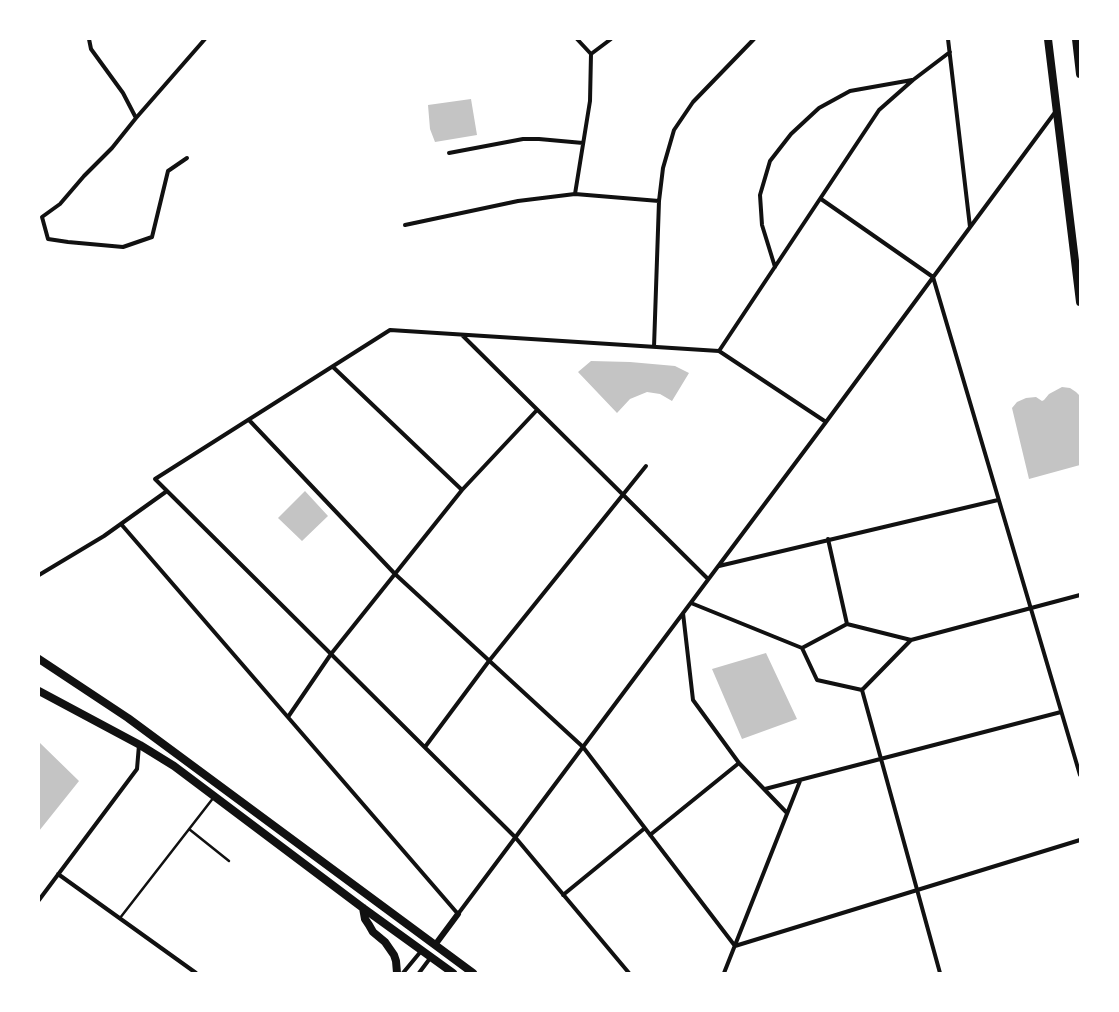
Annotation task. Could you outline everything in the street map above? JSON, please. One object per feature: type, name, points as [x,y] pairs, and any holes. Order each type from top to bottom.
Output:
[{"type":"main road","points":[[1048,39],[1080,302]]},
{"type":"main road","points":[[1076,39],[1080,74]]},
{"type":"main road","points":[[39,659],[128,718],[473,973]]},
{"type":"main road","points":[[39,691],[140,745],[174,766],[363,908],[453,973]]},
{"type":"main road","points":[[363,908],[368,926],[392,951],[396,961],[397,973]]},
{"type":"street","points":[[89,39],[91,48],[123,94],[136,118]]},
{"type":"street","points":[[187,158],[168,171],[152,237],[123,247],[48,239],[42,217],[60,204],[84,176],[112,148],[136,118],[205,39]]},
{"type":"street","points":[[575,194],[590,101],[591,54],[577,39]]},
{"type":"street","points":[[591,54],[611,39]]},
{"type":"street","points":[[654,347],[659,201],[663,168],[674,130],[693,102],[754,39]]},
{"type":"street","points":[[948,39],[970,228]]},
{"type":"street","points":[[719,351],[878,110],[912,80],[950,52]]},
{"type":"street","points":[[775,267],[762,225],[760,195],[770,161],[791,134],[819,108],[850,90],[912,80]]},
{"type":"street","points":[[435,945],[826,422],[1056,110]]},
{"type":"street","points":[[449,153],[523,139],[583,143]]},
{"type":"street","points":[[405,225],[518,201],[575,194],[659,201]]},
{"type":"street","points":[[821,198],[933,277],[1080,775]]},
{"type":"street","points":[[629,973],[515,837],[156,479],[390,330],[719,351],[826,422]]},
{"type":"street","points":[[462,335],[708,579]]},
{"type":"street","points":[[333,367],[462,490]]},
{"type":"street","points":[[288,717],[331,654],[462,490],[537,410]]},
{"type":"street","points":[[249,420],[395,574],[583,747],[735,946]]},
{"type":"street","points":[[425,747],[489,661],[646,466]]},
{"type":"street","points":[[39,575],[104,536],[167,491]]},
{"type":"street","points":[[718,566],[998,500]]},
{"type":"street","points":[[121,524],[458,914]]},
{"type":"street","points":[[828,539],[847,624]]},
{"type":"street","points":[[802,648],[847,624],[911,640],[1080,595]]},
{"type":"street","points":[[690,603],[802,648],[817,680],[862,690]]},
{"type":"street","points":[[683,613],[693,700],[739,763],[787,813]]},
{"type":"street","points":[[862,690],[911,640]]},
{"type":"street","points":[[862,690],[940,973]]},
{"type":"street","points":[[764,790],[1061,712]]},
{"type":"street","points":[[39,900],[137,769],[140,745]]},
{"type":"street","points":[[650,835],[739,763]]},
{"type":"street","points":[[724,973],[800,780]]},
{"type":"street","points":[[563,895],[645,828]]},
{"type":"street","points":[[735,946],[1080,840]]},
{"type":"street","points":[[58,874],[196,973]]},
{"type":"street","points":[[404,973],[422,950]]},
{"type":"street","points":[[419,973],[431,957]]},
{"type":"lane","points":[[120,918],[214,796]]},
{"type":"lane","points":[[189,829],[229,860]]},
{"type":"building","points":[[471,99],[477,135],[435,142],[430,129],[428,105]]},
{"type":"building","points":[[591,361],[630,362],[675,366],[689,373],[672,401],[660,394],[647,392],[630,399],[617,413],[578,372]]},
{"type":"building","points":[[1062,387],[1070,388],[1080,396],[1080,465],[1029,479],[1012,408],[1017,402],[1026,398],[1036,397],[1042,401],[1049,394]]},
{"type":"building","points":[[305,491],[328,516],[302,541],[278,518]]},
{"type":"building","points":[[766,653],[797,719],[742,739],[712,669]]},
{"type":"building","points":[[39,742],[79,781],[39,831]]}]
